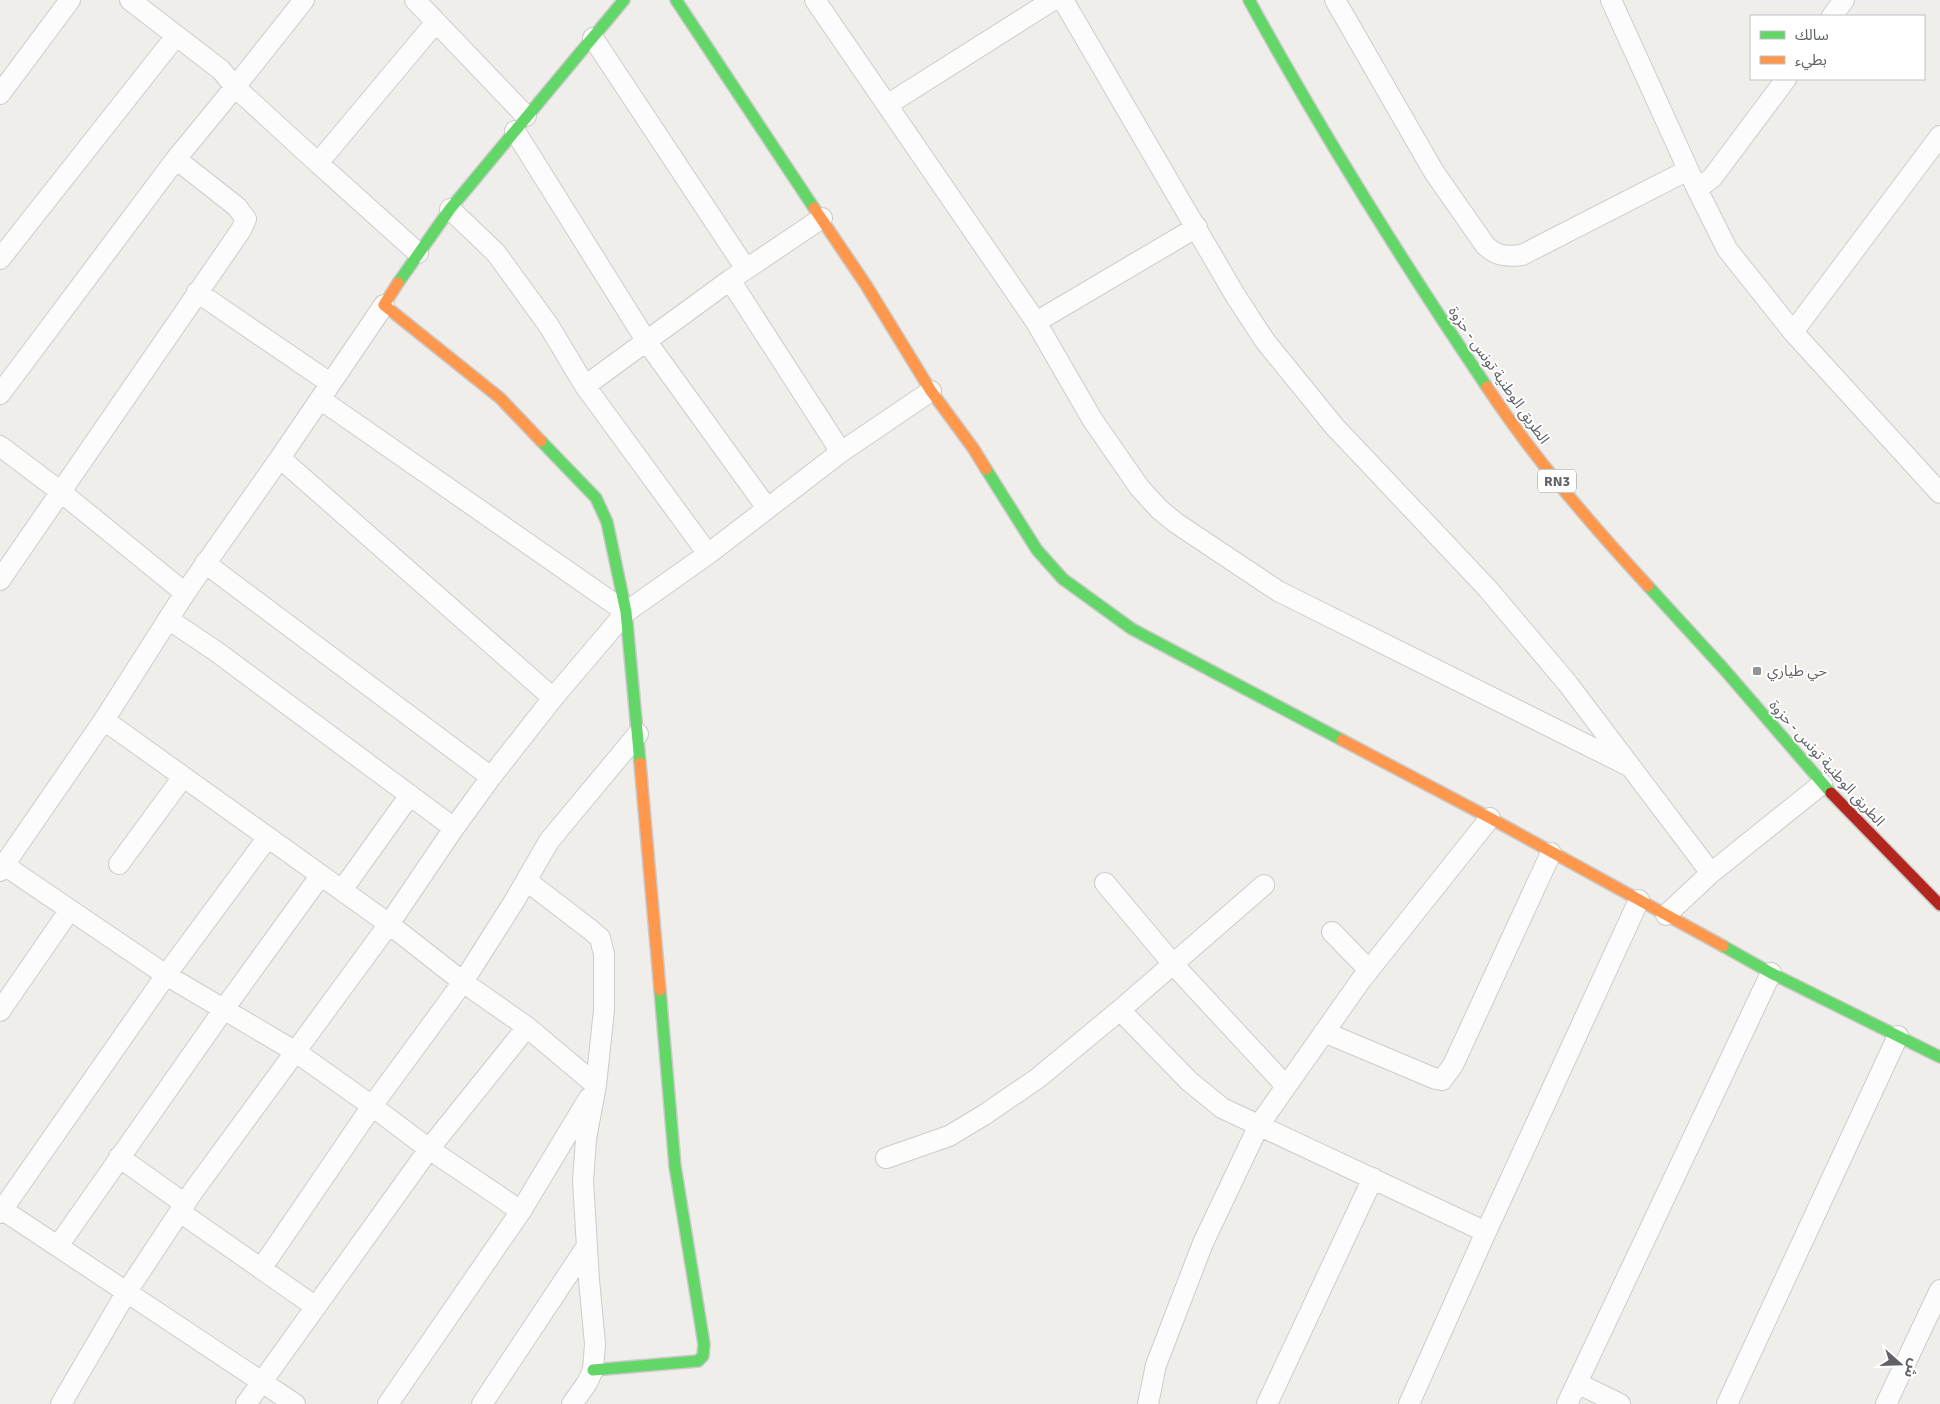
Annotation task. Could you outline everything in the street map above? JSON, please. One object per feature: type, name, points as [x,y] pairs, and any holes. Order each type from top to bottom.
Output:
[{"type":"street","points":[[0,94],[70,0]]},
{"type":"street","points":[[130,0],[221,70],[235,87],[318,164],[418,252]]},
{"type":"street","points":[[0,394],[176,159],[304,0]]},
{"type":"street","points":[[521,1211],[429,1149],[296,1052],[166,975],[70,911],[4,860],[104,720],[185,593],[280,458],[418,252],[450,209],[624,0]]},
{"type":"street","points":[[676,0],[822,218],[931,391],[973,448],[1037,550],[1063,579],[1132,629],[1490,818],[1771,973],[1940,1057]]},
{"type":"street","points":[[815,0],[1036,322],[1092,419],[1139,487],[1159,509],[1176,523],[1278,591],[1631,767]]},
{"type":"street","points":[[887,105],[1053,0]]},
{"type":"street","points":[[1064,0],[1197,227],[1234,295],[1265,341],[1334,426],[1487,588],[1568,684],[1711,872]]},
{"type":"street","name":"الطريق الوطنية تونس - حزوة","points":[[1249,0],[1284,66],[1363,197],[1513,426],[1605,539],[1723,668],[1822,784],[1940,905]]},
{"type":"street","points":[[1335,0],[1434,172],[1485,245],[1492,252],[1503,256],[1522,255],[1688,170]]},
{"type":"street","points":[[1610,0],[1688,170],[1727,249],[1793,332],[1940,493]]},
{"type":"street","points":[[1833,15],[1844,0]]},
{"type":"street","points":[[418,1],[521,124],[646,342],[767,508]]},
{"type":"street","points":[[318,164],[436,22]]},
{"type":"street","points":[[0,258],[176,36]]},
{"type":"street","points":[[593,38],[746,268]]},
{"type":"street","points":[[1697,188],[1712,178],[1785,80]]},
{"type":"street","points":[[1793,332],[1940,136]]},
{"type":"street","points":[[0,580],[62,492],[246,219],[237,207],[176,159]]},
{"type":"street","points":[[450,209],[496,253],[549,326],[586,386],[708,554]]},
{"type":"street","points":[[586,386],[746,268],[822,218]]},
{"type":"street","points":[[1036,322],[1197,227]]},
{"type":"street","points":[[730,280],[841,452]]},
{"type":"street","points":[[197,292],[325,391],[626,612]]},
{"type":"street","points":[[384,304],[500,398],[596,498],[607,522],[626,612],[675,1166],[704,1344],[704,1355],[698,1361],[593,1370]]},
{"type":"street","points":[[61,1404],[126,1293],[182,1208],[389,924],[491,777],[552,698],[626,612],[708,554],[841,452],[931,391]]},
{"type":"street","points":[[0,446],[62,492],[185,593]]},
{"type":"street","points":[[280,458],[552,698]]},
{"type":"street","points":[[206,563],[491,777]]},
{"type":"street","points":[[168,619],[225,658],[454,828]]},
{"type":"street","points":[[104,720],[389,924],[463,982],[527,1027],[596,1085]]},
{"type":"street","points":[[261,1269],[372,1106],[463,982],[527,881],[549,841],[638,734]]},
{"type":"street","points":[[119,864],[183,777]]},
{"type":"street","points":[[1666,914],[1711,872],[1822,784]]},
{"type":"street","points":[[342,890],[410,795]]},
{"type":"street","points":[[1148,1404],[1156,1365],[1203,1243],[1259,1125],[1369,970],[1490,818]]},
{"type":"street","points":[[268,837],[166,975],[1,1210],[295,1404]]},
{"type":"street","points":[[1324,1032],[1442,1080],[1453,1065],[1551,852]]},
{"type":"street","points":[[58,1246],[119,1157],[321,875]]},
{"type":"street","points":[[527,881],[600,938],[604,954],[604,1010],[596,1085],[584,1158],[583,1181],[596,1344],[593,1370],[587,1383],[572,1404]]},
{"type":"street","points":[[1105,883],[1173,964],[1286,1086]]},
{"type":"street","points":[[886,1158],[949,1136],[984,1115],[1038,1078],[1120,1010],[1264,885]]},
{"type":"street","points":[[1409,1404],[1639,900]]},
{"type":"street","points":[[0,1011],[70,911]]},
{"type":"street","points":[[1332,932],[1369,970]]},
{"type":"street","points":[[1567,1404],[1771,973]]},
{"type":"street","points":[[1120,1010],[1189,1081],[1222,1108],[1486,1232]]},
{"type":"street","points":[[246,1404],[429,1149],[527,1027]]},
{"type":"street","points":[[1727,1404],[1898,1036]]},
{"type":"street","points":[[388,1404],[521,1211],[596,1085]]},
{"type":"street","points":[[119,1157],[261,1269],[316,1307]]},
{"type":"street","points":[[1267,1404],[1373,1178]]},
{"type":"street","points":[[482,1404],[587,1246]]},
{"type":"street","points":[[1886,1404],[1940,1290]]},
{"type":"street","points":[[1577,1383],[1620,1404]]},
{"type":"traffic: fast","points":[[398,283],[450,209],[624,0]]},
{"type":"traffic: fast","points":[[676,0],[814,208]]},
{"type":"traffic: fast","points":[[1249,0],[1305,99],[1364,196],[1424,292],[1487,387]]},
{"type":"traffic: fast","points":[[541,441],[596,498],[607,522],[626,612],[640,763]]},
{"type":"traffic: fast","points":[[986,469],[1037,550],[1063,579],[1132,629],[1342,740]]},
{"type":"traffic: fast","points":[[1648,586],[1723,668],[1831,793]]},
{"type":"traffic: fast","points":[[1723,946],[1771,973],[1940,1057]]},
{"type":"traffic: fast","points":[[593,1370],[698,1361],[703,1356],[704,1344],[675,1166],[660,990]]},
{"type":"traffic: slow","points":[[814,208],[866,285],[931,391],[986,469]]},
{"type":"traffic: slow","points":[[398,283],[384,305],[500,398],[541,441]]},
{"type":"traffic: slow","points":[[1487,387],[1563,489],[1648,586]]},
{"type":"traffic: slow","points":[[1342,740],[1490,818],[1723,946]]},
{"type":"traffic: slow","points":[[640,763],[660,990]]},
{"type":"traffic: jam","points":[[1831,793],[1940,905]]},
{"type":"place","name":"حي طياري","points":[[1757,671]]}]
